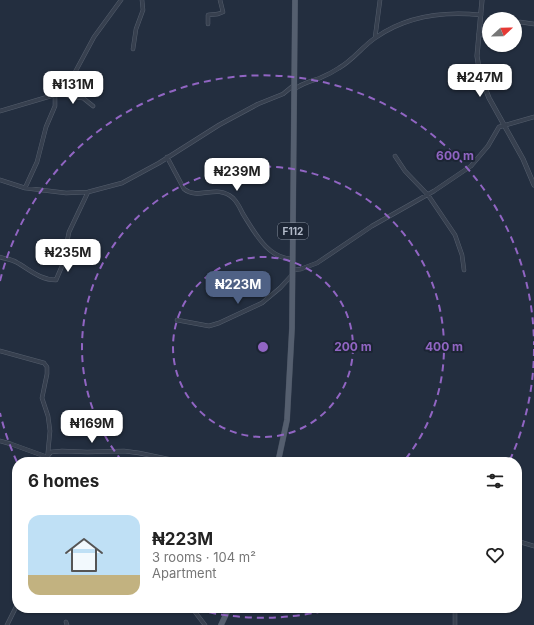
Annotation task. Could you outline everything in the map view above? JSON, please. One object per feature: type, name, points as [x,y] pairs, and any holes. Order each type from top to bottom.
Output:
[{"type":"main road","name":"F112","points":[[279,457],[287,420],[290,382],[293,272],[295,0]]},
{"type":"main road","points":[[221,625],[227,613]]},
{"type":"street","points":[[0,112],[55,94],[66,86],[94,37],[121,0]]},
{"type":"street","points":[[133,49],[136,29],[143,10],[142,0]]},
{"type":"street","points":[[208,24],[208,15],[223,12],[220,0]]},
{"type":"street","points":[[376,38],[380,0]]},
{"type":"street","points":[[482,0],[477,56],[480,75],[489,98],[523,160],[534,185]]},
{"type":"street","points":[[0,180],[26,188],[66,193],[88,192],[122,183],[219,125],[258,104],[283,94],[295,86],[328,75],[348,63],[376,38],[393,26],[413,19],[452,14],[481,15]]},
{"type":"street","points":[[522,22],[534,24]]},
{"type":"street","points":[[73,76],[83,80]]},
{"type":"street","points":[[59,91],[71,97],[83,98],[93,106]]},
{"type":"street","points":[[26,188],[37,162],[46,128],[55,106],[55,94]]},
{"type":"street","points":[[177,320],[209,326],[219,323],[262,302],[280,288],[293,272],[317,263],[372,226],[428,195],[471,166],[488,146],[498,129],[534,117]]},
{"type":"street","points":[[395,156],[405,171],[428,195],[455,235],[462,255],[464,270]]},
{"type":"street","points":[[167,157],[184,190],[198,194],[220,191],[229,195],[239,205],[260,240],[269,250],[276,256],[293,259]]},
{"type":"street","points":[[0,257],[15,261],[28,271],[50,280],[56,280],[62,266],[69,232],[88,192]]},
{"type":"street","points":[[0,351],[44,363],[47,367],[42,398],[48,416],[50,431],[47,457]]},
{"type":"street","points":[[0,441],[42,457]]},
{"type":"street","points":[[48,457],[51,452],[62,451],[124,451],[158,457]]},
{"type":"street","points":[[522,542],[534,546]]},
{"type":"street","points":[[7,625],[13,613]]},
{"type":"street","points":[[196,613],[205,625]]},
{"type":"street","points":[[455,613],[455,625]]}]
